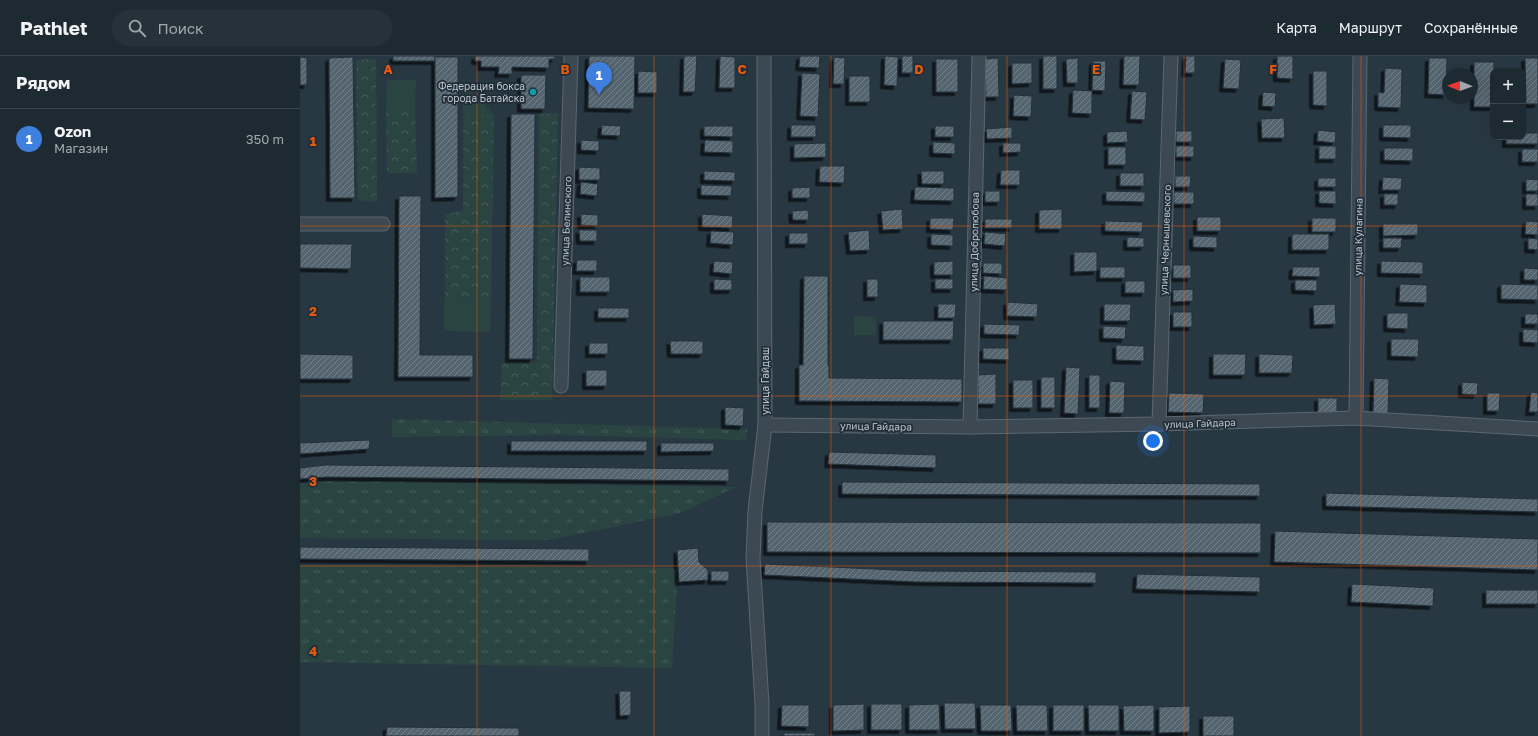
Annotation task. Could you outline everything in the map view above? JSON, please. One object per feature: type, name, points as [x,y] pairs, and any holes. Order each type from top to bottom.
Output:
[{"type":"street","name":"улица Белинского","points":[[562,386],[572,56]]},
{"type":"street","name":"улица Гайдаш","points":[[762,736],[762,704],[753,558],[755,511],[765,425],[764,56]]},
{"type":"street","name":"улица Добролюбова","points":[[970,427],[979,56]]},
{"type":"street","name":"улица Чернышевского","points":[[1159,424],[1172,56]]},
{"type":"street","name":"улица Кулагина","points":[[1356,418],[1360,56]]},
{"type":"street","points":[[300,224],[383,224]]},
{"type":"street","name":"улица Гайдара","points":[[765,425],[970,427],[1159,424],[1356,418],[1538,429]]},
{"type":"green space","points":[[376,59],[377,202],[358,200],[356,60]]},
{"type":"green space","points":[[387,80],[416,80],[415,108],[386,108]]},
{"type":"green space","points":[[463,83],[494,115],[463,115]]},
{"type":"green space","points":[[386,108],[415,108],[417,173],[387,173]]},
{"type":"green space","points":[[558,113],[552,400],[500,400],[502,363],[537,362],[539,114]]},
{"type":"green space","points":[[463,115],[494,115],[491,300],[445,299],[445,214],[463,211]]},
{"type":"green space","points":[[444,299],[491,300],[490,332],[444,331]]},
{"type":"green space","points":[[854,316],[876,317],[876,335],[854,335]]},
{"type":"green space","points":[[392,419],[747,429],[746,440],[559,435],[392,437]]},
{"type":"green space","points":[[332,481],[736,487],[680,513],[550,540],[300,538],[300,483]]},
{"type":"green space","points":[[300,565],[676,568],[677,582],[672,668],[300,662]]},
{"type":"building","points":[[393,56],[435,56],[435,61],[393,61]]},
{"type":"building","points":[[475,56],[555,56],[555,59],[549,59],[549,68],[512,67],[512,74],[498,74],[499,67],[481,67],[481,61],[475,61]]},
{"type":"building","points":[[589,56],[635,56],[634,109],[588,108]]},
{"type":"building","points":[[684,56],[697,56],[695,92],[683,92]]},
{"type":"building","points":[[720,56],[735,57],[735,88],[719,88]]},
{"type":"building","points":[[800,56],[820,56],[819,68],[799,67]]},
{"type":"building","points":[[885,56],[898,57],[897,86],[884,85]]},
{"type":"building","points":[[902,56],[913,56],[913,73],[902,73]]},
{"type":"building","points":[[1043,56],[1057,56],[1057,89],[1043,89]]},
{"type":"building","points":[[1124,56],[1140,56],[1139,85],[1123,85]]},
{"type":"building","points":[[1186,56],[1195,56],[1195,73],[1185,73]]},
{"type":"building","points":[[1277,56],[1293,56],[1293,79],[1277,78]]},
{"type":"building","points":[[300,57],[307,58],[307,85],[300,85]]},
{"type":"building","points":[[353,57],[355,198],[330,198],[329,58]]},
{"type":"building","points":[[435,57],[458,57],[458,197],[435,198]]},
{"type":"building","points":[[834,57],[845,58],[844,84],[833,84]]},
{"type":"building","points":[[998,58],[999,97],[986,97],[985,59]]},
{"type":"building","points":[[1078,58],[1078,83],[1067,83],[1066,59]]},
{"type":"building","points":[[1429,58],[1447,58],[1447,68],[1442,68],[1442,95],[1428,94]]},
{"type":"building","points":[[1525,58],[1538,58],[1538,104],[1526,104]]},
{"type":"building","points":[[936,59],[958,59],[958,92],[936,92]]},
{"type":"building","points":[[1225,59],[1241,60],[1239,89],[1223,88]]},
{"type":"building","points":[[1093,61],[1106,61],[1105,91],[1092,90]]},
{"type":"building","points":[[1474,62],[1494,62],[1494,68],[1490,68],[1490,107],[1474,107],[1474,104],[1478,104],[1478,68],[1474,68]]},
{"type":"building","points":[[1012,63],[1032,63],[1032,83],[1012,84]]},
{"type":"building","points":[[1385,68],[1402,69],[1401,108],[1378,107],[1378,92],[1384,93]]},
{"type":"building","points":[[638,71],[657,72],[657,93],[638,93]]},
{"type":"building","points":[[1313,71],[1327,71],[1327,106],[1313,105]]},
{"type":"building","points":[[802,73],[820,74],[818,117],[800,116]]},
{"type":"building","name":"Федерация бокса города Батайска","points":[[521,75],[546,75],[545,109],[521,109]]},
{"type":"building","points":[[849,76],[870,76],[870,102],[849,102]]},
{"type":"building","points":[[1073,90],[1092,91],[1092,114],[1072,113]]},
{"type":"building","points":[[1132,91],[1147,92],[1145,120],[1130,119]]},
{"type":"building","points":[[1263,92],[1276,93],[1275,107],[1262,106]]},
{"type":"building","points":[[1014,95],[1032,96],[1031,117],[1013,116]]},
{"type":"building","points":[[511,114],[535,114],[533,359],[509,359]]},
{"type":"building","points":[[1284,118],[1285,138],[1262,138],[1261,119]]},
{"type":"building","points":[[602,125],[621,126],[620,136],[601,135]]},
{"type":"building","points":[[791,125],[816,125],[816,137],[791,137]]},
{"type":"building","points":[[1383,125],[1411,125],[1411,138],[1383,137]]},
{"type":"building","points":[[704,126],[733,126],[733,137],[704,136]]},
{"type":"building","points":[[935,126],[954,126],[954,137],[935,137]]},
{"type":"building","points":[[1012,127],[1012,138],[987,139],[986,129]]},
{"type":"building","points":[[1318,130],[1336,132],[1335,143],[1317,141]]},
{"type":"building","points":[[1127,131],[1128,142],[1107,143],[1107,132]]},
{"type":"building","points":[[1176,131],[1192,131],[1192,142],[1176,142]]},
{"type":"building","points":[[1526,133],[1538,133],[1538,144],[1506,144],[1506,140],[1526,140]]},
{"type":"building","points":[[581,140],[599,141],[599,151],[581,150]]},
{"type":"building","points":[[705,140],[733,141],[733,153],[704,152]]},
{"type":"building","points":[[933,142],[955,143],[955,154],[933,153]]},
{"type":"building","points":[[826,143],[826,157],[794,158],[794,144]]},
{"type":"building","points":[[1003,143],[1021,143],[1021,152],[1003,153]]},
{"type":"building","points":[[1176,146],[1194,146],[1194,157],[1176,157]]},
{"type":"building","points":[[1319,146],[1336,146],[1336,159],[1319,159]]},
{"type":"building","points":[[1108,147],[1126,147],[1126,165],[1108,165]]},
{"type":"building","points":[[1384,148],[1413,148],[1413,161],[1384,160]]},
{"type":"building","points":[[1522,149],[1538,149],[1538,162],[1522,162]]},
{"type":"building","points":[[820,166],[845,166],[844,183],[819,182]]},
{"type":"building","points":[[579,167],[600,168],[600,180],[579,180]]},
{"type":"building","points":[[1001,170],[1020,170],[1020,185],[1000,185]]},
{"type":"building","points":[[704,171],[735,172],[735,181],[704,180]]},
{"type":"building","points":[[921,171],[944,171],[944,184],[922,184]]},
{"type":"building","points":[[1120,173],[1144,173],[1144,186],[1120,186]]},
{"type":"building","points":[[1175,176],[1191,176],[1190,187],[1175,187]]},
{"type":"building","points":[[1383,177],[1402,178],[1401,190],[1382,190]]},
{"type":"building","points":[[1318,178],[1336,178],[1336,187],[1318,187]]},
{"type":"building","points":[[1526,179],[1538,180],[1538,191],[1526,191]]},
{"type":"building","points":[[581,182],[598,184],[597,196],[580,194]]},
{"type":"building","points":[[701,185],[732,186],[731,196],[701,195]]},
{"type":"building","points":[[810,187],[810,198],[792,198],[792,188]]},
{"type":"building","points":[[915,187],[954,188],[954,201],[914,200]]},
{"type":"building","points":[[985,191],[1000,191],[1000,202],[985,202]]},
{"type":"building","points":[[1106,191],[1145,192],[1145,202],[1106,201]]},
{"type":"building","points":[[1319,191],[1336,191],[1336,204],[1319,203]]},
{"type":"building","points":[[1174,192],[1194,192],[1194,204],[1174,204]]},
{"type":"building","points":[[1384,194],[1398,194],[1398,205],[1384,205]]},
{"type":"building","points":[[1526,194],[1538,194],[1538,206],[1526,206]]},
{"type":"building","points":[[399,196],[421,196],[420,355],[473,355],[473,377],[398,377]]},
{"type":"building","points":[[902,209],[903,229],[883,230],[881,211]]},
{"type":"building","points":[[1062,209],[1062,229],[1039,229],[1039,210]]},
{"type":"building","points":[[808,210],[809,220],[793,220],[792,211]]},
{"type":"building","points":[[581,214],[598,215],[598,226],[581,225]]},
{"type":"building","points":[[702,214],[733,216],[732,228],[702,227]]},
{"type":"building","points":[[1197,217],[1221,217],[1221,231],[1197,231]]},
{"type":"building","points":[[930,218],[954,218],[953,230],[930,229]]},
{"type":"building","points":[[1312,218],[1336,218],[1336,232],[1312,232]]},
{"type":"building","points":[[985,219],[1012,219],[1012,228],[985,228]]},
{"type":"building","points":[[1105,221],[1143,222],[1142,232],[1105,231]]},
{"type":"building","points":[[1526,221],[1538,222],[1538,235],[1525,234]]},
{"type":"building","points":[[1383,224],[1418,224],[1418,235],[1383,236]]},
{"type":"building","points":[[579,230],[597,230],[597,241],[580,241]]},
{"type":"building","points":[[869,230],[870,250],[850,251],[848,232]]},
{"type":"building","points":[[711,231],[734,232],[733,245],[710,243]]},
{"type":"building","points":[[985,232],[1006,234],[1005,246],[984,244]]},
{"type":"building","points":[[789,233],[808,233],[808,244],[789,244]]},
{"type":"building","points":[[931,234],[953,235],[953,246],[931,245]]},
{"type":"building","points":[[1292,234],[1329,234],[1329,250],[1292,250]]},
{"type":"building","points":[[1193,236],[1217,237],[1217,248],[1193,247]]},
{"type":"building","points":[[1127,237],[1144,238],[1144,247],[1127,247]]},
{"type":"building","points":[[1383,238],[1402,238],[1401,248],[1383,248]]},
{"type":"building","points":[[1528,238],[1538,239],[1538,250],[1528,249]]},
{"type":"building","points":[[300,244],[352,244],[351,269],[300,268]]},
{"type":"building","points":[[1074,252],[1097,252],[1097,271],[1074,272]]},
{"type":"building","points":[[577,260],[597,260],[597,271],[576,271]]},
{"type":"building","points":[[714,261],[733,262],[732,274],[713,272]]},
{"type":"building","points":[[953,261],[953,275],[934,275],[934,262]]},
{"type":"building","points":[[1381,261],[1423,262],[1423,274],[1381,273]]},
{"type":"building","points":[[983,263],[1002,263],[1002,274],[983,273]]},
{"type":"building","points":[[1173,265],[1191,265],[1191,278],[1173,278]]},
{"type":"building","points":[[1100,267],[1125,267],[1125,278],[1100,278]]},
{"type":"building","points":[[1293,267],[1320,267],[1320,277],[1292,276]]},
{"type":"building","points":[[1524,268],[1538,269],[1538,280],[1524,280]]},
{"type":"building","points":[[804,276],[828,276],[829,378],[962,379],[962,402],[799,401],[799,365],[803,365]]},
{"type":"building","points":[[984,276],[1007,278],[1007,290],[983,289]]},
{"type":"building","points":[[580,277],[610,277],[610,292],[580,292]]},
{"type":"building","points":[[714,279],[732,280],[732,290],[714,290]]},
{"type":"building","points":[[867,279],[878,279],[878,297],[867,297]]},
{"type":"building","points":[[935,279],[953,279],[953,289],[935,289]]},
{"type":"building","points":[[1295,280],[1317,280],[1317,291],[1295,290]]},
{"type":"building","points":[[1125,281],[1145,281],[1145,293],[1125,293]]},
{"type":"building","points":[[1400,284],[1427,285],[1427,303],[1399,302]]},
{"type":"building","points":[[1501,284],[1538,285],[1538,300],[1501,299]]},
{"type":"building","points":[[1193,289],[1193,301],[1173,302],[1173,290]]},
{"type":"building","points":[[1007,302],[1038,304],[1037,317],[1007,316]]},
{"type":"building","points":[[938,304],[956,304],[955,318],[938,318]]},
{"type":"building","points":[[1104,304],[1131,304],[1130,321],[1104,321]]},
{"type":"building","points":[[1335,304],[1336,324],[1314,325],[1313,305]]},
{"type":"building","points":[[598,308],[629,308],[629,318],[598,318]]},
{"type":"building","points":[[1173,312],[1192,312],[1192,327],[1173,327]]},
{"type":"building","points":[[1387,313],[1408,313],[1408,329],[1387,328]]},
{"type":"building","points":[[1525,314],[1538,314],[1538,324],[1525,324]]},
{"type":"building","points":[[883,321],[954,321],[953,340],[883,340]]},
{"type":"building","points":[[984,324],[1020,325],[1019,335],[984,334]]},
{"type":"building","points":[[1103,326],[1126,327],[1125,339],[1103,338]]},
{"type":"building","points":[[1523,329],[1538,330],[1538,343],[1523,342]]},
{"type":"building","points":[[1391,339],[1419,339],[1418,357],[1391,356]]},
{"type":"building","points":[[670,341],[703,341],[703,354],[671,354]]},
{"type":"building","points":[[589,343],[608,343],[608,354],[589,354]]},
{"type":"building","points":[[1116,345],[1144,346],[1144,361],[1116,360]]},
{"type":"building","points":[[983,348],[1009,348],[1009,360],[983,359]]},
{"type":"building","points":[[300,354],[353,355],[353,379],[300,379]]},
{"type":"building","points":[[1213,354],[1246,354],[1245,375],[1213,375]]},
{"type":"building","points":[[1259,354],[1293,355],[1292,373],[1259,373]]},
{"type":"building","points":[[1066,367],[1080,368],[1078,414],[1064,413]]},
{"type":"building","points":[[586,370],[607,370],[607,386],[586,386]]},
{"type":"building","points":[[996,374],[996,404],[978,404],[978,375]]},
{"type":"building","points":[[1089,375],[1100,375],[1100,408],[1089,408]]},
{"type":"building","points":[[1041,377],[1055,377],[1055,408],[1041,408]]},
{"type":"building","points":[[1374,378],[1389,379],[1388,414],[1373,414]]},
{"type":"building","points":[[1013,380],[1033,380],[1033,408],[1013,408]]},
{"type":"building","points":[[1110,381],[1125,382],[1124,413],[1109,413]]},
{"type":"building","points":[[1462,382],[1478,383],[1477,395],[1462,394]]},
{"type":"building","points":[[1531,392],[1538,393],[1538,412],[1529,412]]},
{"type":"building","points":[[1169,393],[1204,394],[1203,413],[1168,412]]},
{"type":"building","points":[[1487,393],[1500,393],[1499,411],[1487,411]]},
{"type":"building","points":[[1318,398],[1337,398],[1337,416],[1318,416]]},
{"type":"building","points":[[725,407],[744,408],[743,426],[725,425]]},
{"type":"building","points":[[370,440],[369,449],[300,454],[300,443]]},
{"type":"building","points":[[511,441],[647,441],[647,451],[511,451]]},
{"type":"building","points":[[661,443],[714,443],[714,451],[661,452]]},
{"type":"building","points":[[829,452],[936,455],[936,468],[828,464]]},
{"type":"building","points":[[325,465],[729,469],[729,481],[326,477],[300,479],[300,468]]},
{"type":"building","points":[[842,482],[1260,484],[1260,496],[842,494]]},
{"type":"building","points":[[1326,493],[1538,499],[1538,512],[1326,506]]},
{"type":"building","points":[[767,522],[1261,523],[1261,553],[767,552]]},
{"type":"building","points":[[1275,531],[1538,539],[1538,570],[1274,562]]},
{"type":"building","points":[[300,547],[589,549],[589,561],[300,559]]},
{"type":"building","points":[[698,548],[699,562],[708,570],[708,580],[679,582],[677,550]]},
{"type":"building","points":[[765,564],[918,571],[1096,572],[1096,583],[918,582],[764,575]]},
{"type":"building","points":[[711,571],[729,571],[729,581],[711,581]]},
{"type":"building","points":[[1137,574],[1260,577],[1260,592],[1136,589]]},
{"type":"building","points":[[1352,584],[1434,588],[1433,606],[1351,602]]},
{"type":"building","points":[[1486,590],[1538,590],[1538,604],[1486,604]]},
{"type":"building","points":[[619,691],[631,691],[631,715],[620,716]]},
{"type":"building","points":[[944,703],[975,703],[976,729],[945,729]]},
{"type":"building","points":[[864,704],[864,730],[833,731],[833,705]]},
{"type":"building","points":[[871,704],[902,704],[902,730],[871,730]]},
{"type":"building","points":[[939,704],[940,730],[909,730],[909,705]]},
{"type":"building","points":[[782,705],[809,705],[809,727],[781,726]]},
{"type":"building","points":[[980,705],[1011,705],[1012,731],[981,731]]},
{"type":"building","points":[[1016,705],[1047,705],[1048,731],[1017,731]]},
{"type":"building","points":[[1053,705],[1084,705],[1084,731],[1053,731]]},
{"type":"building","points":[[1088,705],[1119,705],[1119,731],[1089,731]]},
{"type":"building","points":[[1154,705],[1154,731],[1124,731],[1123,706]]},
{"type":"building","points":[[1190,706],[1190,732],[1159,733],[1159,707]]},
{"type":"building","points":[[1203,716],[1234,716],[1234,736],[1203,736]]},
{"type":"building","points":[[387,727],[519,728],[519,736],[386,736]]},
{"type":"building","points":[[784,733],[815,733],[815,736],[784,736]]},
{"type":"place","name":"Федерация бокса города Батайска","points":[[533,92]]},
{"type":"place","name":"Ozon","points":[[599,95]]}]
